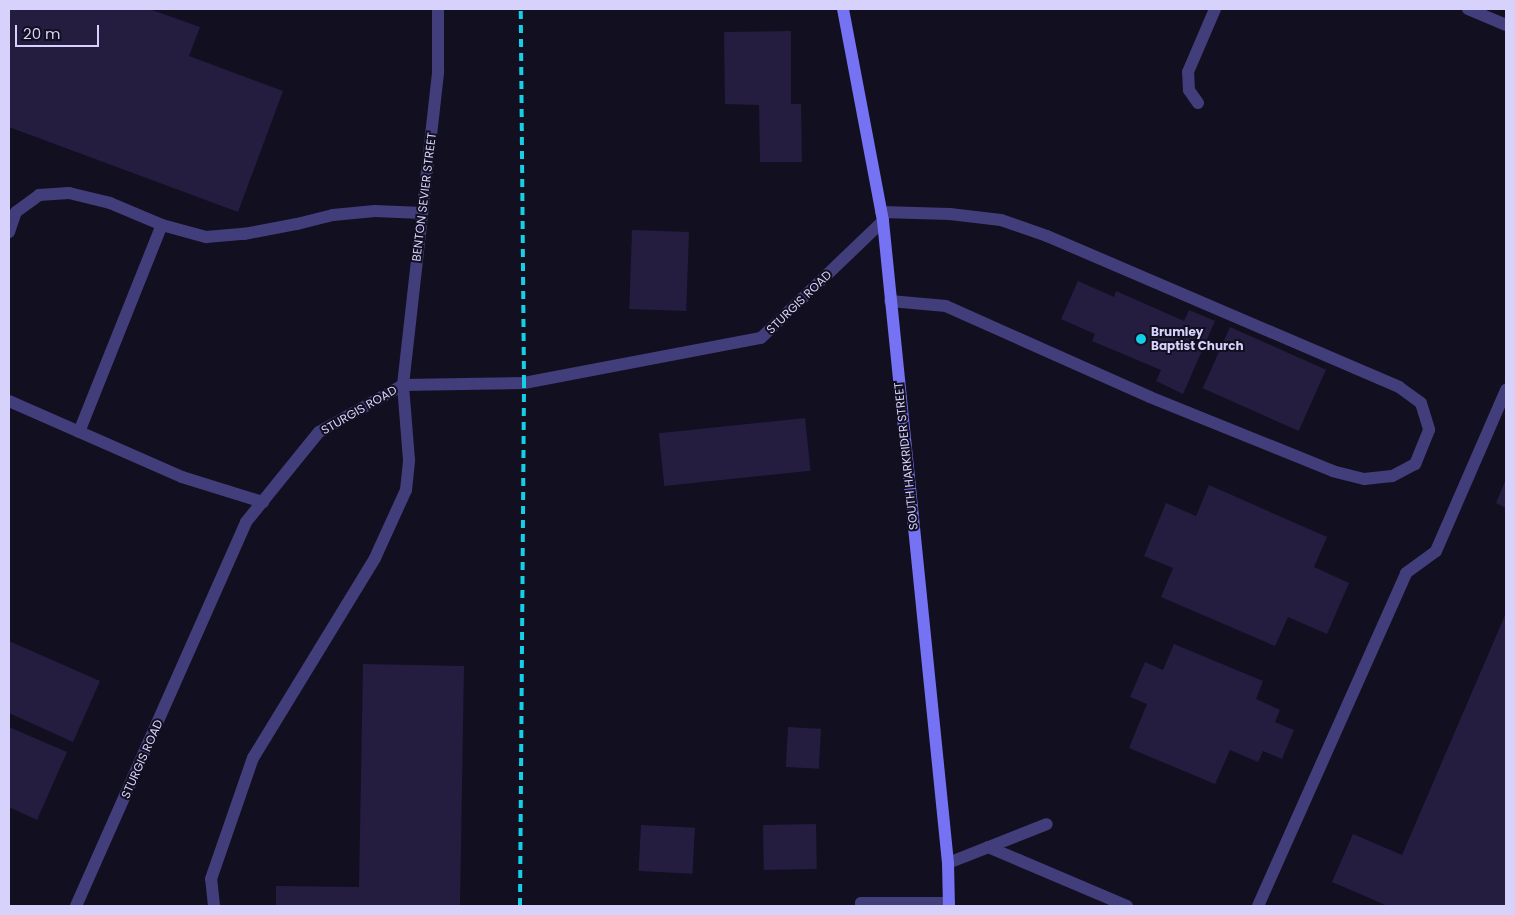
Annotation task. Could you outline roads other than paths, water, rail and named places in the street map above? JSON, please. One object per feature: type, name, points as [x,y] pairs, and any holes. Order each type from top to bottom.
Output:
[{"type":"main road","name":"SOUTH HARKRIDER STREET","points":[[843,9],[882,217],[948,864],[949,905]]},
{"type":"street","name":"BENTON SEVIER STREET","points":[[214,906],[211,879],[253,758],[375,558],[406,490],[409,460],[403,384],[438,72],[438,9]]},
{"type":"street","points":[[1198,103],[1189,90],[1188,72],[1215,9]]},
{"type":"street","points":[[1468,9],[1506,25]]},
{"type":"street","points":[[9,232],[16,212],[39,195],[69,193],[110,203],[162,225],[206,236],[244,234],[334,215],[375,211],[422,212]]},
{"type":"street","points":[[882,217],[950,214],[1002,220],[1047,236],[1399,386],[1421,404],[1429,430],[1415,464],[1392,476],[1364,479],[1334,471],[1150,398],[946,306],[890,301]]},
{"type":"street","name":"STURGIS ROAD","points":[[76,906],[246,522],[319,432],[403,384],[524,383],[761,338],[882,217]]},
{"type":"street","points":[[80,432],[162,225]]},
{"type":"street","points":[[1258,906],[1406,573],[1436,551],[1506,390]]},
{"type":"street","points":[[9,401],[182,477],[263,502]]},
{"type":"street","points":[[948,864],[1047,824]]},
{"type":"street","points":[[988,847],[1127,906]]},
{"type":"street","points":[[862,906],[861,903],[949,905]]},
{"type":"railway","points":[[520,906],[524,383],[521,9]]},
{"type":"place","name":"Brumley Baptist Church","points":[[1141,339]]}]
